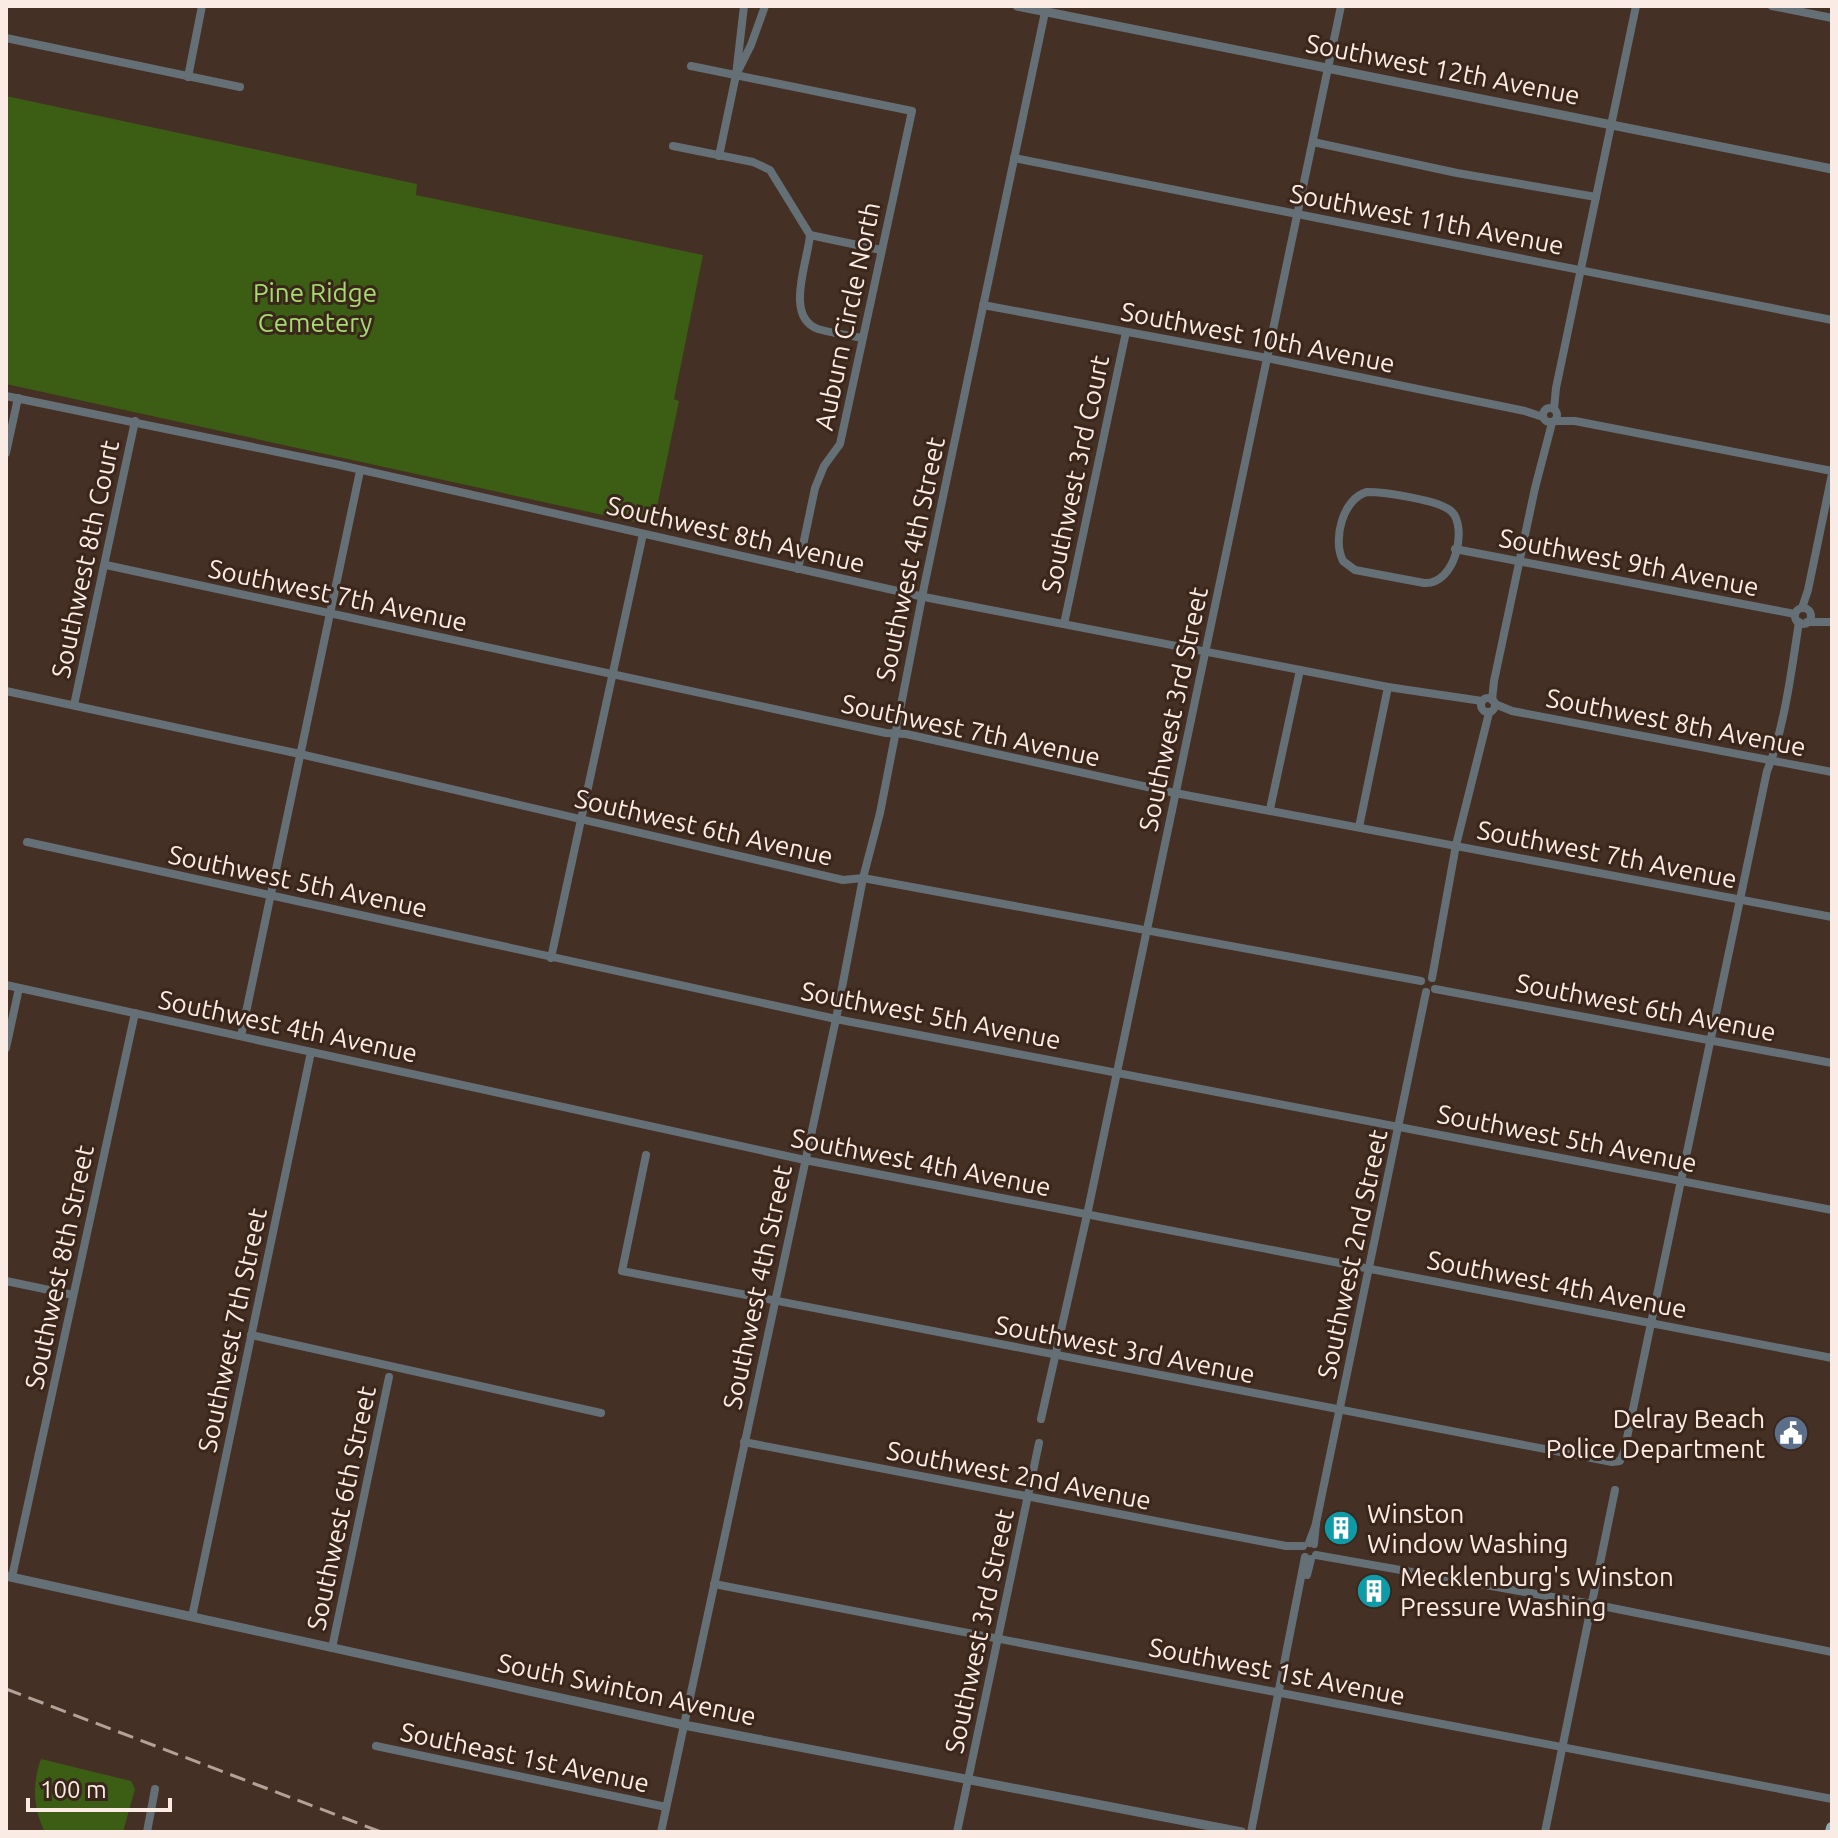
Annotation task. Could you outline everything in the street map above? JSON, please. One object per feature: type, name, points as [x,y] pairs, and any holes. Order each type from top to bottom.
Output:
[{"type":"street","points":[[188,77],[202,6]]},
{"type":"street","points":[[719,156],[736,75],[744,6]]},
{"type":"street","points":[[736,75],[765,6]]},
{"type":"street","name":"Southwest 12th Avenue","points":[[1017,6],[1832,169]]},
{"type":"street","name":"Southwest 3rd Street","points":[[1041,1419],[1087,1215],[1341,6]]},
{"type":"street","name":"Southwest 2nd Street","points":[[1251,1832],[1301,1581],[1308,1574],[1310,1551],[1456,845],[1482,739],[1478,731],[1494,681],[1636,6]]},
{"type":"street","points":[[1772,6],[1832,18]]},
{"type":"street","name":"Southwest 4th Street","points":[[661,1832],[836,1019],[863,878],[880,813],[1045,12]]},
{"type":"street","points":[[6,38],[240,87]]},
{"type":"street","points":[[691,66],[736,75]]},
{"type":"street","name":"Auburn Circle North","points":[[736,75],[912,111],[840,444],[824,466],[815,488],[798,569]]},
{"type":"street","points":[[1313,142],[1443,170],[1596,197]]},
{"type":"street","points":[[673,146],[753,162],[770,170],[810,235],[798,301],[801,314],[816,328],[862,338]]},
{"type":"street","name":"Southwest 11th Avenue","points":[[1014,158],[1832,320]]},
{"type":"street","points":[[810,235],[881,250]]},
{"type":"street","name":"Southwest 10th Avenue","points":[[983,305],[1267,358],[1832,473]]},
{"type":"street","name":"Southwest 3rd Court","points":[[1064,624],[1126,332]]},
{"type":"street","name":"Southwest 8th Avenue","points":[[6,396],[135,421],[924,597],[1459,699],[1474,708],[1488,706],[1832,772]]},
{"type":"street","points":[[6,453],[18,398]]},
{"type":"street","name":"Southwest 8th Court","points":[[74,705],[135,421]]},
{"type":"street","points":[[241,1036],[360,471]]},
{"type":"street","points":[[1651,1323],[1767,771],[1772,760],[1793,654],[1801,640],[1832,473]]},
{"type":"street","points":[[1367,492],[1448,508],[1459,526],[1455,549],[1449,572],[1431,584],[1355,570],[1343,561],[1339,542],[1349,503],[1353,497],[1367,492]]},
{"type":"street","points":[[551,958],[643,534]]},
{"type":"street","name":"Southwest 9th Avenue","points":[[1455,549],[1832,622]]},
{"type":"street","name":"Southwest 7th Avenue","points":[[106,565],[611,676],[894,735],[906,734],[1175,793],[1832,917]]},
{"type":"street","points":[[1270,809],[1300,670]]},
{"type":"street","points":[[1359,827],[1388,687]]},
{"type":"street","name":"Southwest 6th Avenue","points":[[6,691],[300,754],[843,880],[863,878],[1832,1063]]},
{"type":"street","name":"Southwest 5th Avenue","points":[[27,842],[836,1019],[1832,1210]]},
{"type":"street","name":"Southwest 4th Avenue","points":[[6,985],[805,1160],[1832,1358]]},
{"type":"street","points":[[6,1048],[19,988]]},
{"type":"street","name":"Southwest 8th Street","points":[[9,1577],[135,1013]]},
{"type":"street","name":"Southwest 7th Street","points":[[192,1617],[311,1052]]},
{"type":"street","name":"Southwest 3rd Avenue","points":[[646,1155],[622,1271],[1612,1462],[1620,1461],[1624,1452],[1651,1323]]},
{"type":"street","points":[[6,1281],[73,1295]]},
{"type":"street","points":[[251,1335],[601,1413]]},
{"type":"street","name":"Southwest 6th Street","points":[[332,1648],[389,1377]]},
{"type":"street","name":"Southwest 2nd Avenue","points":[[744,1442],[1832,1652]]},
{"type":"street","name":"Southwest 3rd Street","points":[[957,1832],[1039,1443]]},
{"type":"street","points":[[1545,1832],[1615,1490]]},
{"type":"street","name":"South Swinton Avenue","points":[[9,1577],[684,1725],[1242,1832]]},
{"type":"street","name":"Southwest 1st Avenue","points":[[714,1584],[1832,1799]]},
{"type":"street","name":"Southeast 1st Avenue","points":[[376,1746],[666,1807]]},
{"type":"street","points":[[147,1832],[155,1789]]},
{"type":"green space","name":"Pine Ridge Cemetery","points":[[6,96],[417,184],[416,195],[703,255],[674,399],[679,401],[653,526],[6,384]]},
{"type":"green space","points":[[41,1759],[131,1781],[135,1789],[123,1832],[45,1832],[35,1796]]},
{"type":"railway","points":[[6,1689],[381,1832]]},
{"type":"place","name":"Delray Beach Police Department","points":[[1791,1433]]},
{"type":"place","name":"Winston Window Washing","points":[[1341,1528]]},
{"type":"place","name":"Mecklenburg's Winston Pressure Washing","points":[[1374,1591]]}]
